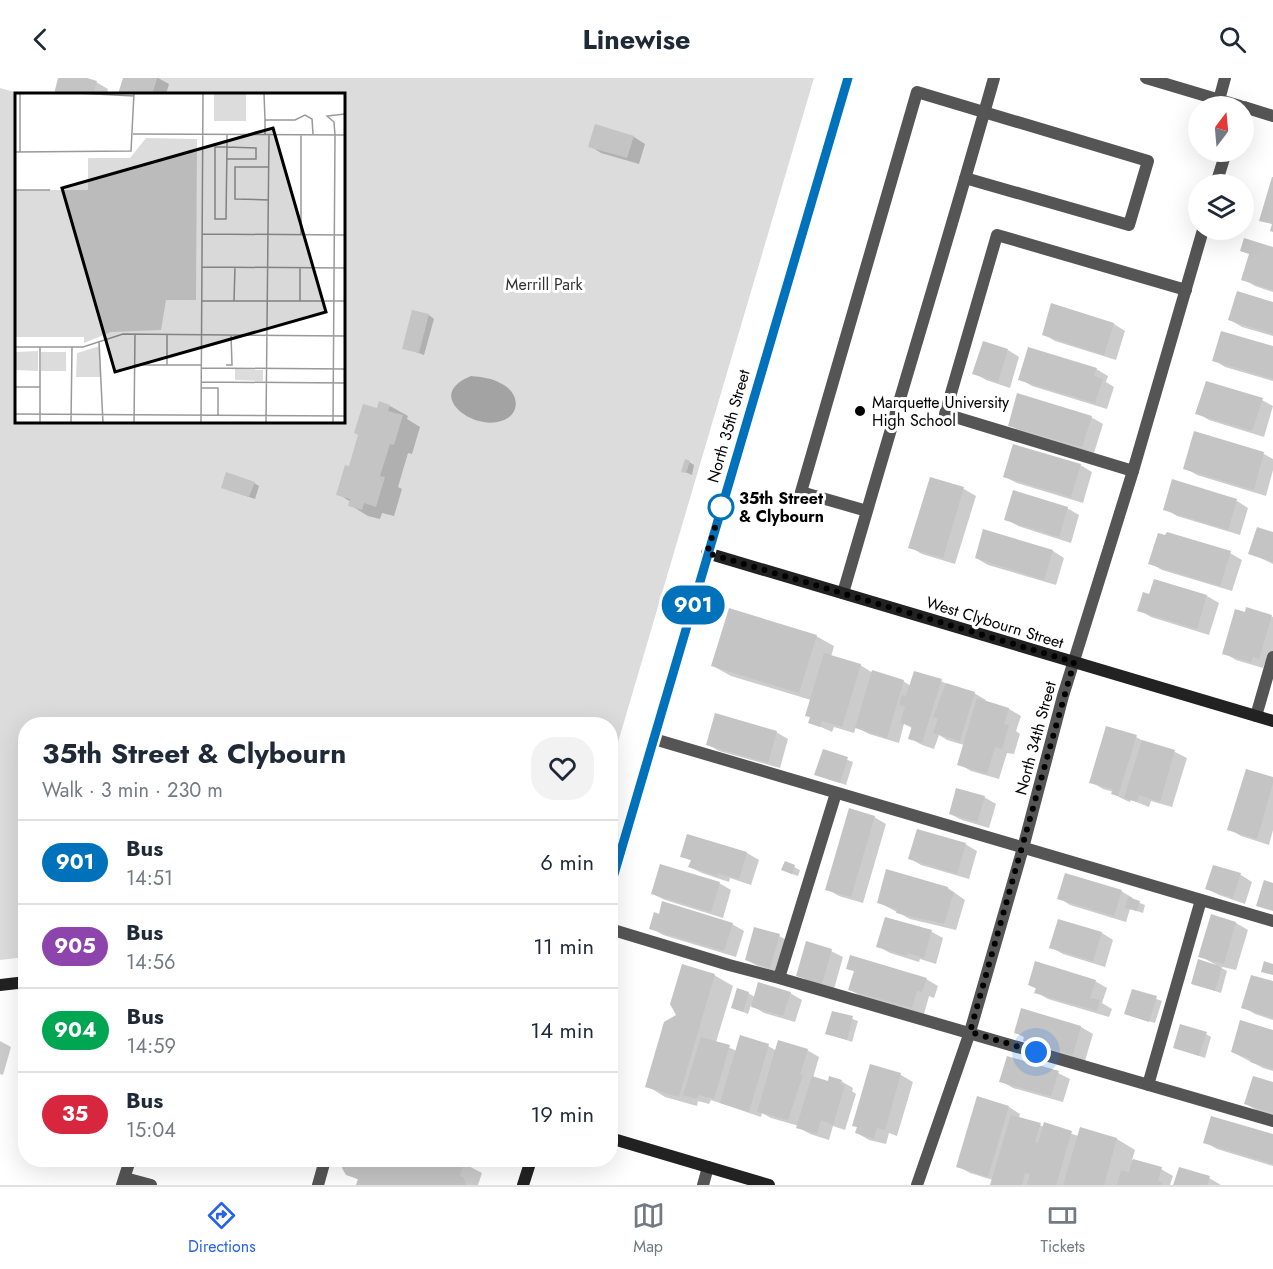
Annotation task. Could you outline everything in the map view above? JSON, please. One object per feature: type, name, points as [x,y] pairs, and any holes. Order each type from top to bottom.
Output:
[{"type":"main road","name":"North 35th Street","points":[[618,861],[848,78]]},
{"type":"main road","name":"West Clybourn Street","points":[[707,553],[1273,721]]},
{"type":"main road","points":[[0,985],[18,982]]},
{"type":"main road","points":[[618,1140],[770,1185]]},
{"type":"main road","points":[[523,1185],[529,1167]]},
{"type":"street","points":[[843,593],[994,78]]},
{"type":"street","points":[[1146,78],[1206,96]]},
{"type":"street","points":[[1220,96],[1225,78]]},
{"type":"street","points":[[867,512],[801,492],[917,92],[1148,161],[1129,225],[966,178]]},
{"type":"street","points":[[1254,111],[1273,116]]},
{"type":"street","points":[[1132,471],[945,414],[993,246],[997,235],[1185,290]]},
{"type":"street","name":"North 34th Street","points":[[917,1185],[970,1032],[1074,662],[1200,240]]},
{"type":"street","points":[[1256,716],[1273,657]]},
{"type":"street","points":[[654,740],[1273,921]]},
{"type":"street","points":[[779,978],[836,793]]},
{"type":"street","points":[[1149,1084],[1201,900]]},
{"type":"street","points":[[618,931],[1273,1121]]},
{"type":"street","points":[[318,1185],[323,1167]]},
{"type":"street","points":[[704,1185],[708,1167]]},
{"type":"street","points":[[123,1181],[151,1185]]},
{"type":"green space","name":"Merrill Park","points":[[157,78],[814,78],[618,742],[618,717],[18,717],[18,958],[0,960],[0,88],[18,93],[15,93],[15,423],[345,423],[345,93],[152,93]]},
{"type":"shaded area","points":[[471,376],[491,379],[508,388],[516,404],[508,418],[490,423],[478,421],[458,409],[452,401],[452,392],[457,384]]},
{"type":"building","points":[[58,78],[87,78],[97,81],[93,93],[54,93]]},
{"type":"building","points":[[123,78],[157,78],[152,93],[118,93]]},
{"type":"building","points":[[595,124],[634,136],[627,158],[588,147]]},
{"type":"building","points":[[1272,177],[1273,232],[1270,231],[1272,224],[1259,221]]},
{"type":"building","points":[[1243,240],[1273,247],[1273,290],[1241,280],[1249,254],[1240,251]]},
{"type":"building","points":[[1237,291],[1273,302],[1273,334],[1228,320]]},
{"type":"building","points":[[1051,303],[1114,323],[1104,355],[1042,335]]},
{"type":"building","points":[[412,310],[429,314],[419,353],[402,349]]},
{"type":"building","points":[[1221,331],[1273,346],[1273,379],[1212,361]]},
{"type":"building","points":[[983,341],[1008,349],[998,382],[972,374]]},
{"type":"building","points":[[1028,347],[1097,368],[1094,376],[1103,379],[1095,403],[1018,380]]},
{"type":"building","points":[[1206,381],[1263,398],[1252,431],[1195,414]]},
{"type":"building","points":[[1017,393],[1092,416],[1082,447],[1008,426]]},
{"type":"building","points":[[379,401],[390,405],[388,411],[403,415],[394,445],[390,444],[380,476],[385,477],[376,507],[364,503],[362,510],[348,506],[350,499],[336,495],[345,465],[349,466],[358,435],[354,433],[363,404],[377,408]]},
{"type":"building","points":[[1194,431],[1264,452],[1254,490],[1183,469]]},
{"type":"building","points":[[1013,444],[1081,464],[1071,497],[1003,477]]},
{"type":"building","points":[[685,459],[690,461],[686,473],[681,472]]},
{"type":"building","points":[[226,472],[255,482],[249,497],[221,488]]},
{"type":"building","points":[[930,477],[964,487],[943,558],[908,548]]},
{"type":"building","points":[[1172,479],[1237,499],[1228,530],[1163,510]]},
{"type":"building","points":[[1013,490],[1068,507],[1059,537],[1004,520]]},
{"type":"building","points":[[1257,527],[1273,532],[1273,562],[1248,554]]},
{"type":"building","points":[[983,529],[1053,550],[1044,580],[975,558]]},
{"type":"building","points":[[1167,532],[1231,551],[1220,586],[1148,564],[1158,533],[1165,535]]},
{"type":"building","points":[[1154,579],[1207,595],[1197,629],[1137,611],[1143,592],[1149,594]]},
{"type":"building","points":[[1246,607],[1272,615],[1259,659],[1253,657],[1251,662],[1222,654],[1235,609],[1245,612]]},
{"type":"building","points":[[729,608],[817,635],[799,693],[711,666]]},
{"type":"building","points":[[824,653],[861,664],[842,727],[822,721],[820,727],[808,723],[810,717],[805,716]]},
{"type":"building","points":[[872,670],[904,680],[887,738],[855,728]]},
{"type":"building","points":[[914,671],[942,679],[922,743],[908,739],[912,726],[900,723],[905,707],[899,705],[902,695],[906,696]]},
{"type":"building","points":[[946,683],[975,692],[960,741],[933,733],[938,718],[933,717]]},
{"type":"building","points":[[977,698],[1009,708],[1004,724],[1009,725],[1002,749],[995,747],[987,774],[957,765]]},
{"type":"building","points":[[715,713],[777,731],[768,763],[706,745]]},
{"type":"building","points":[[1106,726],[1137,735],[1118,796],[1111,794],[1113,789],[1089,783]]},
{"type":"building","points":[[1142,740],[1175,750],[1160,802],[1139,795],[1137,802],[1124,798]]},
{"type":"building","points":[[823,749],[848,757],[840,783],[814,775]]},
{"type":"building","points":[[1246,769],[1273,777],[1257,839],[1227,830]]},
{"type":"building","points":[[956,788],[985,796],[977,822],[949,814]]},
{"type":"building","points":[[849,808],[875,816],[851,897],[825,890]]},
{"type":"building","points":[[917,829],[966,843],[957,874],[908,859]]},
{"type":"building","points":[[687,834],[747,852],[739,879],[718,873],[717,876],[688,867],[691,860],[680,857]]},
{"type":"building","points":[[785,861],[795,865],[792,874],[781,870]]},
{"type":"building","points":[[660,864],[720,882],[711,912],[651,894]]},
{"type":"building","points":[[1213,865],[1241,873],[1233,898],[1205,889]]},
{"type":"building","points":[[886,869],[948,887],[948,890],[954,892],[944,924],[896,913],[897,909],[877,903]]},
{"type":"building","points":[[1065,873],[1122,890],[1114,916],[1057,899]]},
{"type":"building","points":[[1264,880],[1273,883],[1273,911],[1256,906]]},
{"type":"building","points":[[1128,897],[1140,901],[1137,911],[1125,908]]},
{"type":"building","points":[[662,901],[733,923],[724,951],[649,929],[654,912],[659,914]]},
{"type":"building","points":[[1211,914],[1236,922],[1224,964],[1198,957]]},
{"type":"building","points":[[885,917],[932,930],[924,958],[908,953],[907,956],[876,947]]},
{"type":"building","points":[[1058,919],[1102,932],[1093,961],[1049,948]]},
{"type":"building","points":[[754,927],[780,934],[770,968],[745,960]]},
{"type":"building","points":[[806,941],[832,949],[822,984],[796,976]]},
{"type":"building","points":[[850,955],[927,978],[922,992],[917,991],[912,1008],[848,990],[854,971],[846,969]]},
{"type":"building","points":[[1198,959],[1222,967],[1215,991],[1191,984]]},
{"type":"building","points":[[1035,961],[1096,980],[1090,998],[1100,1000],[1097,1011],[1034,993],[1036,988],[1028,985]]},
{"type":"building","points":[[1264,961],[1273,964],[1273,975],[1261,972]]},
{"type":"building","points":[[682,964],[715,974],[679,1097],[645,1087],[664,1022],[676,1015],[670,1004]]},
{"type":"building","points":[[1251,975],[1273,981],[1273,1018],[1241,1008]]},
{"type":"building","points":[[758,982],[791,992],[783,1016],[751,1007]]},
{"type":"building","points":[[737,988],[749,992],[743,1012],[731,1008]]},
{"type":"building","points":[[1132,989],[1157,996],[1149,1022],[1124,1014]]},
{"type":"building","points":[[1021,1008],[1081,1026],[1073,1055],[1023,1041],[1024,1036],[1014,1033]]},
{"type":"building","points":[[832,1011],[853,1016],[847,1040],[825,1034]]},
{"type":"building","points":[[1240,1020],[1273,1030],[1273,1069],[1250,1062],[1251,1059],[1231,1052]]},
{"type":"building","points":[[1180,1024],[1207,1032],[1199,1056],[1173,1048]]},
{"type":"building","points":[[740,1035],[769,1044],[749,1112],[720,1103]]},
{"type":"building","points":[[701,1037],[730,1045],[714,1099],[699,1095],[697,1099],[683,1095]]},
{"type":"building","points":[[778,1040],[808,1049],[800,1074],[803,1075],[788,1120],[757,1112]]},
{"type":"building","points":[[1007,1056],[1059,1071],[1051,1096],[999,1082]]},
{"type":"building","points":[[870,1064],[901,1073],[885,1130],[877,1128],[874,1139],[855,1133],[857,1127],[852,1126]]},
{"type":"building","points":[[812,1076],[828,1081],[829,1076],[842,1080],[840,1084],[845,1085],[833,1125],[821,1120],[817,1134],[796,1128]]},
{"type":"building","points":[[1253,1076],[1273,1082],[1273,1113],[1244,1104]]},
{"type":"building","points":[[977,1096],[1009,1106],[988,1177],[956,1167]]},
{"type":"building","points":[[1011,1115],[1041,1123],[1035,1142],[1038,1143],[1044,1122],[1072,1131],[1056,1185],[1027,1185],[1030,1174],[1025,1173],[1022,1185],[990,1185]]},
{"type":"building","points":[[1211,1116],[1273,1134],[1273,1164],[1203,1143]]},
{"type":"building","points":[[1080,1127],[1117,1138],[1104,1185],[1063,1185]]},
{"type":"building","points":[[1133,1159],[1162,1167],[1158,1181],[1162,1182],[1161,1185],[1117,1185],[1121,1170],[1129,1172]]},
{"type":"building","points":[[463,1167],[460,1176],[464,1178],[466,1185],[356,1185],[358,1179],[346,1175],[342,1168]]},
{"type":"building","points":[[1179,1167],[1210,1176],[1207,1185],[1173,1185]]},
{"type":"bus line","name":"901","points":[[618,861],[848,78]]},
{"type":"place","name":"Marquette University High School","points":[[860,411]]},
{"type":"place","name":"35th Street & Clybourn","points":[[721,507]]},
{"type":"route","points":[[721,507],[723,502],[707,553],[1074,662],[970,1032],[1036,1052]]}]
